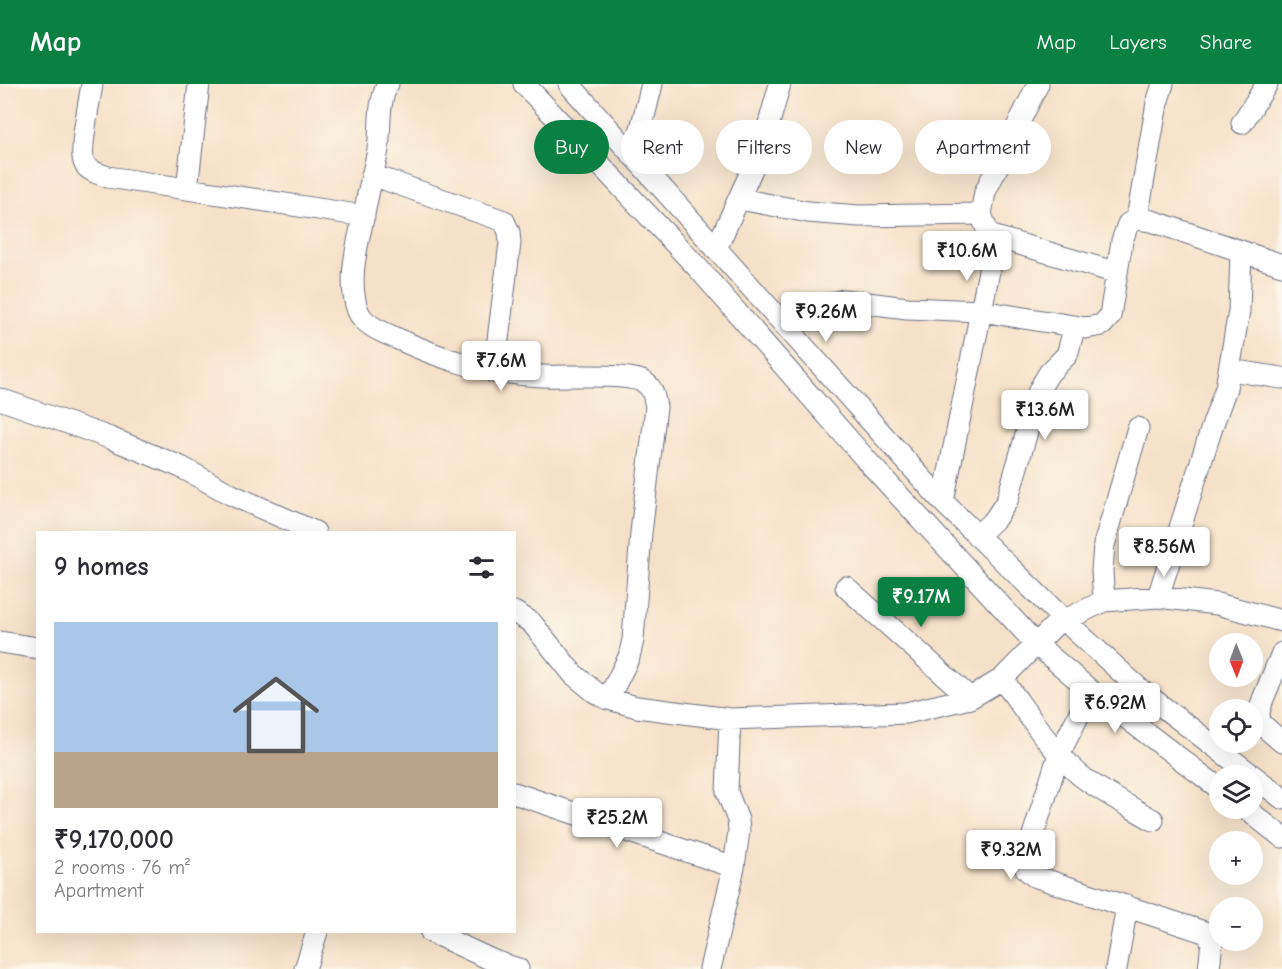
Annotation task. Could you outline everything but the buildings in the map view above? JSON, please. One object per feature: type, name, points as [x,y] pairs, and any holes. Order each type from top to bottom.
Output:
[{"type":"street","points":[[92,84],[83,150],[83,162],[90,170],[108,177],[364,216]]},
{"type":"street","points":[[186,189],[199,84]]},
{"type":"street","points":[[388,84],[381,102],[378,155],[372,175],[355,267],[355,302],[359,315],[373,327],[412,345],[456,362],[494,372],[541,376],[627,378],[643,382],[652,389],[656,407],[641,533],[633,640],[629,657],[608,699]]},
{"type":"street","points":[[524,84],[698,267],[862,455],[1049,633],[1143,691],[1282,798]]},
{"type":"street","points":[[569,84],[621,142]]},
{"type":"street","points":[[643,120],[652,84]]},
{"type":"street","points":[[716,249],[764,145],[780,84]]},
{"type":"street","points":[[943,502],[990,266],[989,235],[981,214],[985,192],[1038,84]]},
{"type":"street","points":[[1137,219],[1157,103],[1163,84]]},
{"type":"street","points":[[1242,123],[1267,84]]},
{"type":"street","points":[[649,174],[943,502],[977,536],[1090,691],[1209,781]]},
{"type":"street","points":[[372,175],[504,221],[509,232],[510,243],[494,372]]},
{"type":"street","points":[[740,199],[808,212],[859,216],[981,214]]},
{"type":"street","points":[[789,330],[825,305],[843,300],[907,308],[981,311],[1086,328],[1102,325],[1110,316],[1125,232],[1128,224],[1137,219],[1152,221],[1282,265]]},
{"type":"street","points":[[989,235],[1117,273]]},
{"type":"street","points":[[1158,597],[1230,370],[1239,311],[1242,252]]},
{"type":"street","points":[[977,536],[995,519],[1006,501],[1039,390],[1048,373],[1067,355],[1075,326]]},
{"type":"street","points":[[1230,370],[1282,378]]},
{"type":"street","points":[[0,399],[110,438],[181,467],[232,495],[313,531]]},
{"type":"street","points":[[1104,602],[1102,571],[1104,545],[1138,429]]},
{"type":"street","points":[[846,587],[970,698]]},
{"type":"street","points":[[516,613],[531,622],[573,674],[595,692],[608,699],[637,708],[730,719],[906,713],[970,698],[1002,679],[1049,633],[1104,602],[1158,597],[1217,604],[1282,621]]},
{"type":"street","points":[[0,642],[36,648]]},
{"type":"street","points":[[1282,653],[1259,712],[1260,723],[1282,742]]},
{"type":"street","points":[[1002,679],[1059,754],[1082,776],[1152,820]]},
{"type":"street","points":[[1090,691],[1059,754],[1025,860],[1026,869],[1034,876],[1207,933],[1212,942],[1209,969]]},
{"type":"street","points":[[710,969],[734,867],[739,831],[738,820],[727,792],[730,719]]},
{"type":"street","points":[[516,794],[734,867]]},
{"type":"street","points":[[1259,819],[1282,837]]},
{"type":"street","points":[[1116,969],[1127,906]]},
{"type":"street","points":[[305,969],[317,933]]},
{"type":"street","points":[[433,933],[494,961],[518,969]]}]
